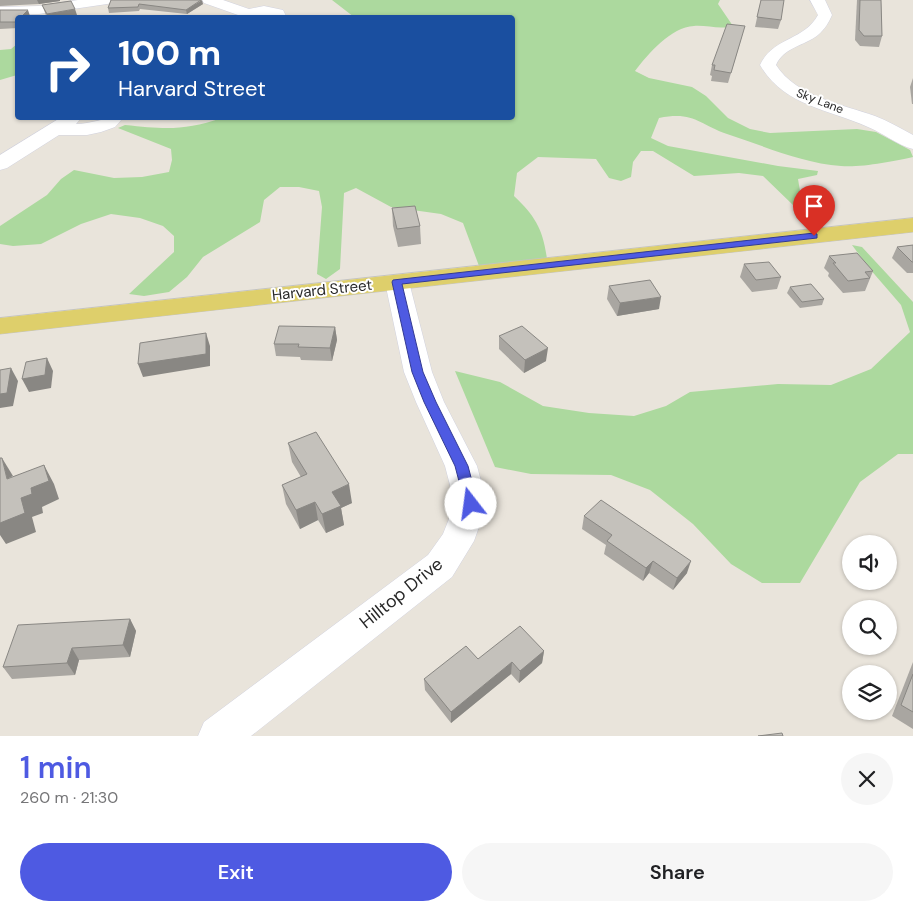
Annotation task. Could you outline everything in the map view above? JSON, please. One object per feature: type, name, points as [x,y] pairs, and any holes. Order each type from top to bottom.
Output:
[{"type":"main road","name":"Harvard Street","points":[[0,326],[913,225]]},
{"type":"street","points":[[0,11],[39,10],[107,0]]},
{"type":"street","points":[[209,0],[246,15],[269,10],[279,15]]},
{"type":"street","name":"Sky Lane","points":[[817,0],[821,4],[825,15],[819,27],[807,37],[773,54],[768,65],[771,72],[791,90],[870,120],[913,143]]},
{"type":"street","points":[[0,164],[69,120]]},
{"type":"street","points":[[55,129],[95,128],[111,120]]},
{"type":"street","name":"Hilltop Drive","points":[[218,736],[440,566],[458,541],[471,504],[461,466],[430,402],[418,372],[397,282]]},
{"type":"green space","points":[[332,0],[720,0],[718,4],[733,26],[723,28],[694,26],[677,31],[653,50],[635,71],[649,78],[692,87],[706,96],[728,118],[750,129],[770,133],[857,129],[876,132],[910,150],[913,157],[857,166],[826,164],[769,149],[688,117],[671,116],[659,118],[651,138],[668,146],[778,166],[818,171],[817,175],[798,179],[800,191],[811,206],[808,212],[793,205],[763,176],[739,173],[694,176],[653,151],[641,151],[633,162],[631,177],[621,181],[609,178],[596,159],[538,157],[517,173],[514,196],[537,224],[543,239],[547,259],[479,266],[463,223],[441,214],[391,207],[356,188],[344,193],[340,269],[326,279],[317,274],[322,207],[319,191],[299,187],[280,187],[264,200],[260,222],[203,257],[187,277],[169,292],[144,296],[129,294],[174,252],[174,236],[163,226],[140,218],[111,214],[81,224],[41,244],[13,246],[0,244],[0,226],[47,195],[61,179],[74,170],[114,178],[142,177],[169,172],[172,160],[171,149],[118,128],[125,125],[174,128],[216,120],[515,120],[515,15],[351,15]]},
{"type":"green space","points":[[15,46],[15,76],[0,80],[0,50],[11,49]]},
{"type":"green space","points":[[852,245],[862,247],[913,302],[913,454],[898,454],[860,482],[800,583],[762,583],[731,564],[693,524],[650,490],[611,475],[531,474],[495,467],[455,371],[500,382],[543,406],[589,413],[634,416],[666,406],[690,392],[778,384],[831,385],[871,369],[910,332],[901,305]]},
{"type":"building","points":[[111,0],[201,0],[186,10],[139,4],[138,7],[108,8]]},
{"type":"building","points":[[761,0],[784,0],[781,20],[757,17]]},
{"type":"building","points":[[860,0],[881,0],[882,36],[864,36],[859,30]]},
{"type":"building","points":[[71,1],[75,9],[47,14],[42,5]]},
{"type":"building","points":[[0,10],[28,10],[23,15],[15,15],[15,22],[0,22]]},
{"type":"building","points":[[727,24],[745,26],[731,73],[714,70],[715,65],[712,65]]},
{"type":"building","points":[[415,206],[420,226],[397,229],[392,208]]},
{"type":"building","points":[[913,245],[913,262],[912,262],[897,247]]},
{"type":"building","points":[[857,253],[873,271],[865,272],[870,278],[848,281],[829,256]]},
{"type":"building","points":[[769,262],[781,277],[756,280],[744,264]]},
{"type":"building","points":[[650,280],[661,297],[620,303],[609,286]]},
{"type":"building","points":[[811,284],[824,299],[802,302],[790,287]]},
{"type":"building","points":[[279,326],[335,327],[330,348],[298,347],[299,344],[274,344]]},
{"type":"building","points":[[522,326],[548,348],[525,360],[499,336]]},
{"type":"building","points":[[206,333],[206,354],[138,364],[140,343]]},
{"type":"building","points":[[47,358],[45,375],[22,379],[26,362]]},
{"type":"building","points":[[11,368],[7,393],[0,394],[0,370]]},
{"type":"building","points":[[316,432],[349,484],[332,492],[341,506],[322,514],[315,502],[296,510],[282,485],[307,474],[288,443]]},
{"type":"building","points":[[0,458],[2,458],[7,479],[44,465],[49,481],[31,488],[32,494],[21,498],[25,513],[0,523]]},
{"type":"building","points":[[601,500],[691,561],[677,578],[653,561],[646,568],[607,541],[612,535],[584,516]]},
{"type":"building","points":[[130,619],[123,645],[72,648],[67,663],[3,667],[18,625]]},
{"type":"building","points":[[520,626],[544,651],[520,671],[512,662],[451,712],[424,679],[466,646],[478,659]]},
{"type":"building","points":[[913,674],[913,712],[901,705]]},
{"type":"building","points":[[782,733],[783,736],[758,736]]},
{"type":"route","points":[[471,504],[461,466],[430,402],[418,372],[397,282],[814,236]]}]
